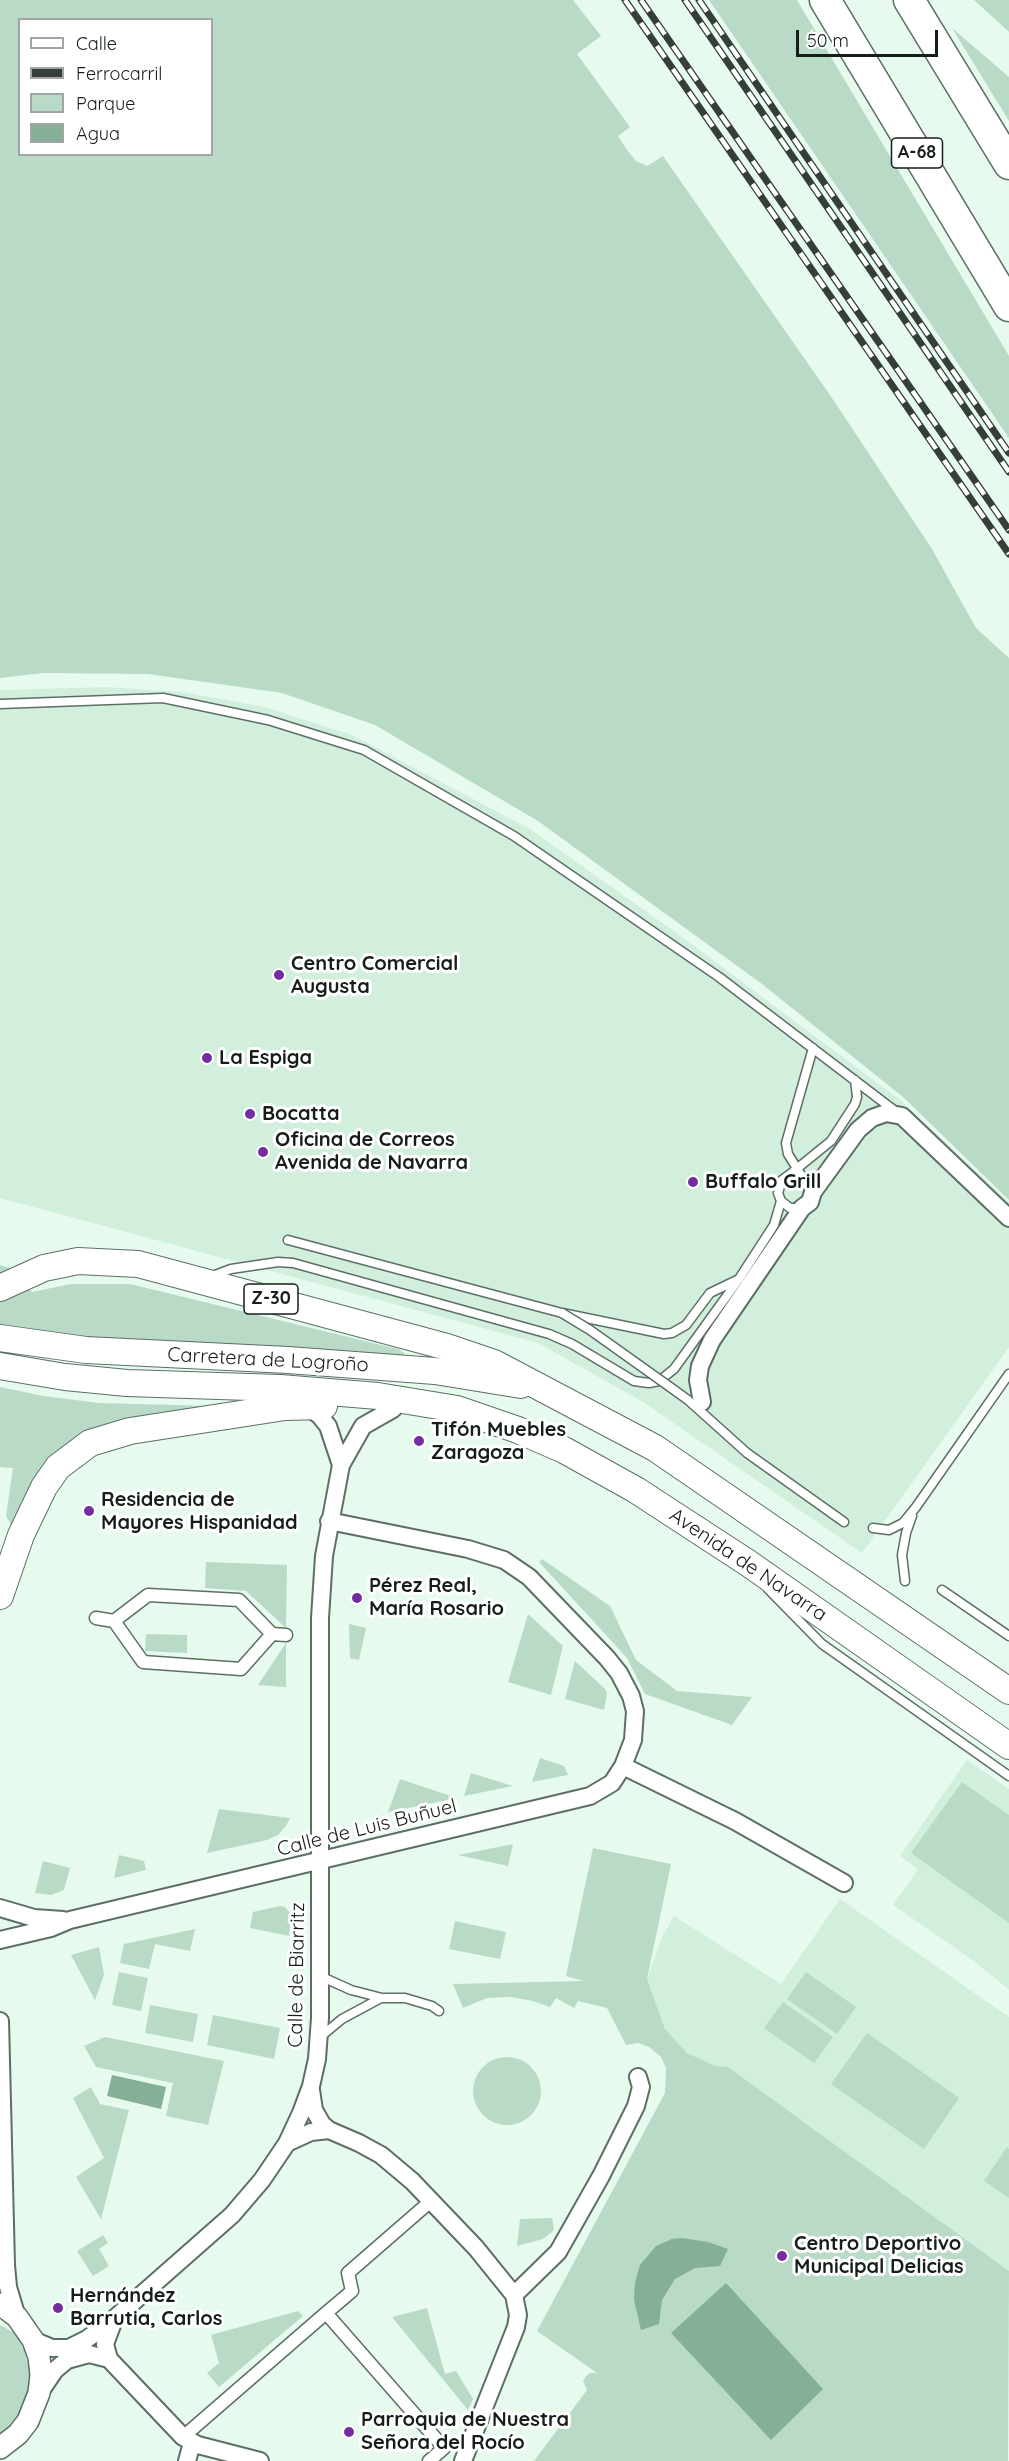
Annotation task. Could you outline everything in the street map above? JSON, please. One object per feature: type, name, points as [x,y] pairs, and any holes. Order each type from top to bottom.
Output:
[{"type":"highway","name":"A-68","points":[[825,0],[1009,306]]},
{"type":"highway","points":[[909,0],[1009,164]]},
{"type":"main road","name":"Z-30","points":[[0,1288],[44,1268],[78,1261],[138,1264],[447,1347],[494,1363],[536,1387]]},
{"type":"main road","name":"Carretera de Logroño","points":[[0,1338],[86,1350],[310,1361],[435,1371],[536,1387]]},
{"type":"main road","name":"Carretera de Logroño","points":[[0,1366],[65,1377],[127,1383],[280,1388],[378,1396],[435,1404],[471,1413]]},
{"type":"main road","points":[[536,1387],[587,1411],[655,1448],[1009,1690]]},
{"type":"main road","points":[[0,1596],[33,1507],[58,1467],[74,1454],[102,1438],[130,1431],[245,1412],[306,1406],[471,1413]]},
{"type":"main road","name":"Avenida de Navarra","points":[[471,1413],[546,1442],[604,1471],[748,1563],[1009,1746]]},
{"type":"street","points":[[702,1402],[698,1380],[704,1354],[802,1208],[810,1202],[813,1192],[864,1123],[872,1118],[886,1113],[902,1116],[1009,1218]]},
{"type":"street","points":[[306,1406],[320,1415],[328,1426],[341,1465]]},
{"type":"street","name":"Calle de Biarritz","points":[[33,2340],[52,2348],[69,2348],[87,2339],[115,2318],[232,2215],[262,2180],[287,2143],[311,2086],[319,2038],[320,1600],[329,1521],[341,1465],[355,1437],[363,1426],[393,1409]]},
{"type":"street","name":"Calle de Luis Buñuel","points":[[0,1940],[51,1928],[70,1920],[590,1796],[612,1783],[631,1750],[635,1729],[631,1696],[620,1674],[543,1591],[517,1567],[504,1560],[468,1549],[329,1521]]},
{"type":"street","points":[[114,1621],[148,1595],[197,1592],[239,1600],[272,1634],[286,1635]]},
{"type":"street","points":[[96,1618],[114,1621],[143,1662],[241,1670],[272,1634]]},
{"type":"street","points":[[623,1766],[735,1821],[844,1883]]},
{"type":"street","name":"Calle de Luis Buñuel","points":[[0,1908],[34,1918],[70,1920]]},
{"type":"street","points":[[0,2021],[3,2290],[17,2317],[33,2340],[39,2357],[41,2375],[39,2393]]},
{"type":"street","points":[[514,2295],[558,2252],[601,2176],[636,2106],[641,2087],[638,2077]]},
{"type":"street","points":[[311,2086],[314,2110],[322,2124],[329,2130],[381,2155],[432,2200],[476,2248],[514,2295],[518,2315],[516,2327],[463,2461]]},
{"type":"street","points":[[287,2143],[311,2132],[329,2130]]},
{"type":"street","points":[[187,2461],[187,2440],[352,2291],[348,2273],[432,2200]]},
{"type":"street","points":[[326,2313],[444,2448],[429,2461]]},
{"type":"street","points":[[115,2318],[105,2344],[109,2359],[187,2440],[260,2461]]},
{"type":"street","points":[[5,2451],[28,2421],[39,2393],[55,2370],[72,2358],[89,2354],[109,2359]]},
{"type":"lane","points":[[0,704],[163,698],[268,720],[364,750],[514,836],[719,977],[902,1116]]},
{"type":"lane","points":[[813,1048],[786,1143],[788,1154],[799,1171],[810,1181],[813,1192]]},
{"type":"lane","points":[[802,1208],[790,1208],[781,1201],[778,1193],[779,1184],[789,1175],[799,1171],[831,1141],[855,1104],[857,1097],[855,1080]]},
{"type":"lane","points":[[201,1280],[231,1269],[278,1262],[293,1263],[549,1334],[572,1344],[634,1381],[649,1383],[659,1381],[674,1369],[739,1279],[774,1225],[781,1201]]},
{"type":"lane","points":[[288,1240],[562,1314],[664,1334],[672,1333],[686,1325],[710,1293],[739,1279]]},
{"type":"lane","points":[[562,1314],[590,1330],[688,1400],[747,1453],[844,1522]]},
{"type":"lane","points":[[873,1527],[894,1529],[900,1526],[916,1508],[1009,1374]]},
{"type":"lane","points":[[670,1387],[702,1402]]},
{"type":"lane","points":[[905,1581],[902,1561],[904,1542],[916,1508]]},
{"type":"lane","points":[[748,1563],[776,1599],[822,1644],[1009,1776]]},
{"type":"lane","points":[[942,1590],[1009,1636]]},
{"type":"lane","points":[[320,1976],[351,1990],[382,1998],[405,1998],[432,2006],[439,2011]]},
{"type":"lane","points":[[319,2038],[342,2019],[382,1998]]},
{"type":"shaded area","name":"Centro Comercial Augusta","points":[[106,687],[182,692],[265,707],[352,735],[530,829],[678,934],[899,1099],[1009,1202],[1009,1347],[862,1553],[643,1402],[538,1343],[0,1198],[0,690]]},
{"type":"shaded area","points":[[967,1760],[1009,1789],[1009,1990],[974,1961],[893,1905],[918,1869],[900,1856]]},
{"type":"shaded area","points":[[840,1899],[1009,2017],[1009,2271],[729,2068],[715,2067],[687,2053],[665,2029],[647,1979],[661,1939],[674,1916],[781,1984]]},
{"type":"green space","points":[[0,0],[573,0],[601,36],[577,54],[630,127],[618,136],[627,150],[636,161],[647,166],[663,156],[832,398],[932,549],[976,628],[1009,658],[1009,1200],[903,1097],[762,984],[538,821],[375,725],[282,693],[148,674],[43,673],[0,678]]},
{"type":"green space","points":[[709,0],[797,0],[1009,356],[1009,438]]},
{"type":"green space","points":[[974,0],[1009,0],[1009,32]]},
{"type":"green space","points":[[952,28],[1009,77],[1009,121]]},
{"type":"green space","points":[[0,1265],[13,1269],[32,1292],[71,1284],[130,1284],[398,1349],[404,1353],[403,1357],[397,1359],[0,1332]]},
{"type":"green space","points":[[0,1387],[43,1396],[99,1403],[212,1406],[100,1436],[18,1527],[11,1525],[6,1516],[13,1468],[0,1467]]},
{"type":"green space","points":[[542,1559],[610,1606],[636,1660],[677,1691],[752,1697],[732,1725],[645,1694],[627,1658],[539,1562]]},
{"type":"green space","points":[[206,1562],[287,1565],[286,1628],[246,1591],[205,1588]]},
{"type":"green space","points":[[528,1614],[563,1646],[551,1695],[508,1682]]},
{"type":"green space","points":[[349,1624],[366,1628],[359,1660],[350,1658]]},
{"type":"green space","points":[[146,1634],[187,1635],[187,1653],[145,1651]]},
{"type":"green space","points":[[286,1643],[286,1687],[258,1685]]},
{"type":"green space","points":[[575,1661],[607,1693],[604,1710],[565,1699]]},
{"type":"green space","points":[[540,1758],[564,1766],[568,1775],[532,1782]]},
{"type":"green space","points":[[471,1773],[513,1786],[464,1796]]},
{"type":"green space","points":[[400,1779],[457,1798],[388,1812]]},
{"type":"green space","points":[[962,1782],[1009,1815],[1009,1923],[911,1853]]},
{"type":"green space","points":[[219,1809],[290,1818],[278,1835],[267,1840],[207,1853]]},
{"type":"green space","points":[[513,1844],[508,1866],[458,1855]]},
{"type":"green space","name":"Centro Deportivo Municipal Delicias","points":[[593,1848],[671,1864],[647,1979],[665,2029],[687,2053],[715,2066],[728,2067],[1009,2271],[1008,2461],[534,2461],[587,2390],[583,2381],[586,2376],[590,2373],[597,2373],[537,2331],[665,2093],[666,2068],[661,2057],[649,2047],[638,2043],[626,2045],[607,2008],[578,2001],[574,2008],[556,1998],[550,2007],[511,1997],[487,1998],[463,2008],[453,1984],[583,1981],[566,1976]]},
{"type":"green space","points":[[119,1855],[144,1861],[146,1870],[114,1878]]},
{"type":"green space","points":[[43,1861],[70,1868],[64,1890],[51,1895],[35,1893]]},
{"type":"green space","points":[[285,1907],[291,1914],[289,1936],[250,1928],[253,1912]]},
{"type":"green space","points":[[455,1921],[506,1932],[500,1959],[449,1949]]},
{"type":"green space","points":[[195,1929],[190,1951],[155,1944],[149,1969],[120,1963],[124,1944]]},
{"type":"green space","points":[[99,1947],[104,1975],[95,2000],[71,1955]]},
{"type":"green space","points":[[119,1972],[148,1978],[141,2011],[112,2005]]},
{"type":"green space","points":[[806,1972],[856,2007],[837,2034],[787,1999]]},
{"type":"green space","points":[[783,2002],[833,2037],[814,2063],[764,2028]]},
{"type":"green space","points":[[150,2005],[198,2014],[193,2042],[145,2033]]},
{"type":"green space","points":[[213,2015],[280,2028],[274,2059],[207,2045]]},
{"type":"green space","points":[[867,2033],[959,2098],[924,2149],[831,2084]]},
{"type":"green space","points":[[105,2037],[224,2061],[208,2125],[166,2116],[173,2083],[96,2067],[84,2046]]},
{"type":"green space","points":[[507,2057],[520,2060],[531,2067],[538,2078],[541,2091],[538,2104],[531,2115],[520,2122],[507,2125],[494,2122],[483,2115],[476,2104],[473,2091],[476,2078],[483,2067],[494,2060]]},
{"type":"green space","points":[[91,2087],[100,2104],[129,2110],[101,2219],[76,2177],[104,2158],[73,2098]]},
{"type":"green space","points":[[1007,2147],[1009,2149],[1009,2198],[984,2181]]},
{"type":"green space","points":[[552,2218],[554,2229],[552,2232],[543,2239],[517,2246],[520,2219]]},
{"type":"green space","points":[[103,2235],[108,2243],[99,2249],[109,2266],[93,2276],[77,2251]]},
{"type":"green space","points":[[427,2308],[445,2374],[456,2371],[473,2399],[468,2410],[392,2317]]},
{"type":"green space","points":[[298,2311],[303,2316],[219,2387],[207,2373],[219,2363],[211,2335]]},
{"type":"green space","points":[[0,2325],[15,2333],[24,2350],[30,2373],[30,2393],[23,2414],[9,2431],[0,2436]]},
{"type":"water","points":[[112,2075],[166,2087],[161,2109],[107,2096]]},
{"type":"water","points":[[682,2238],[708,2242],[728,2249],[720,2266],[695,2268],[675,2279],[662,2300],[659,2324],[641,2330],[634,2300],[635,2282],[640,2265],[656,2246],[672,2239]]},
{"type":"water","points":[[726,2283],[823,2389],[771,2440],[671,2333]]},
{"type":"railway","points":[[625,0],[1009,554]]},
{"type":"railway","points":[[641,0],[1009,530]]},
{"type":"railway","points":[[685,0],[1009,472]]},
{"type":"railway","points":[[699,0],[1009,453]]},
{"type":"place","name":"Centro Comercial Augusta","points":[[279,975]]},
{"type":"place","name":"La Espiga","points":[[207,1058]]},
{"type":"place","name":"Bocatta","points":[[250,1114]]},
{"type":"place","name":"Oficina de Correos Avenida de Navarra","points":[[263,1152]]},
{"type":"place","name":"Buffalo Grill","points":[[693,1182]]},
{"type":"place","name":"Tifón Muebles Zaragoza","points":[[419,1441]]},
{"type":"place","name":"Residencia de Mayores Hispanidad","points":[[89,1511]]},
{"type":"place","name":"Pérez Real, María Rosario","points":[[357,1598]]},
{"type":"place","name":"Centro Deportivo Municipal Delicias","points":[[782,2256]]},
{"type":"place","name":"Hernández Barrutia, Carlos","points":[[58,2308]]},
{"type":"place","name":"Parroquia de Nuestra Señora del Rocío","points":[[349,2432]]}]
